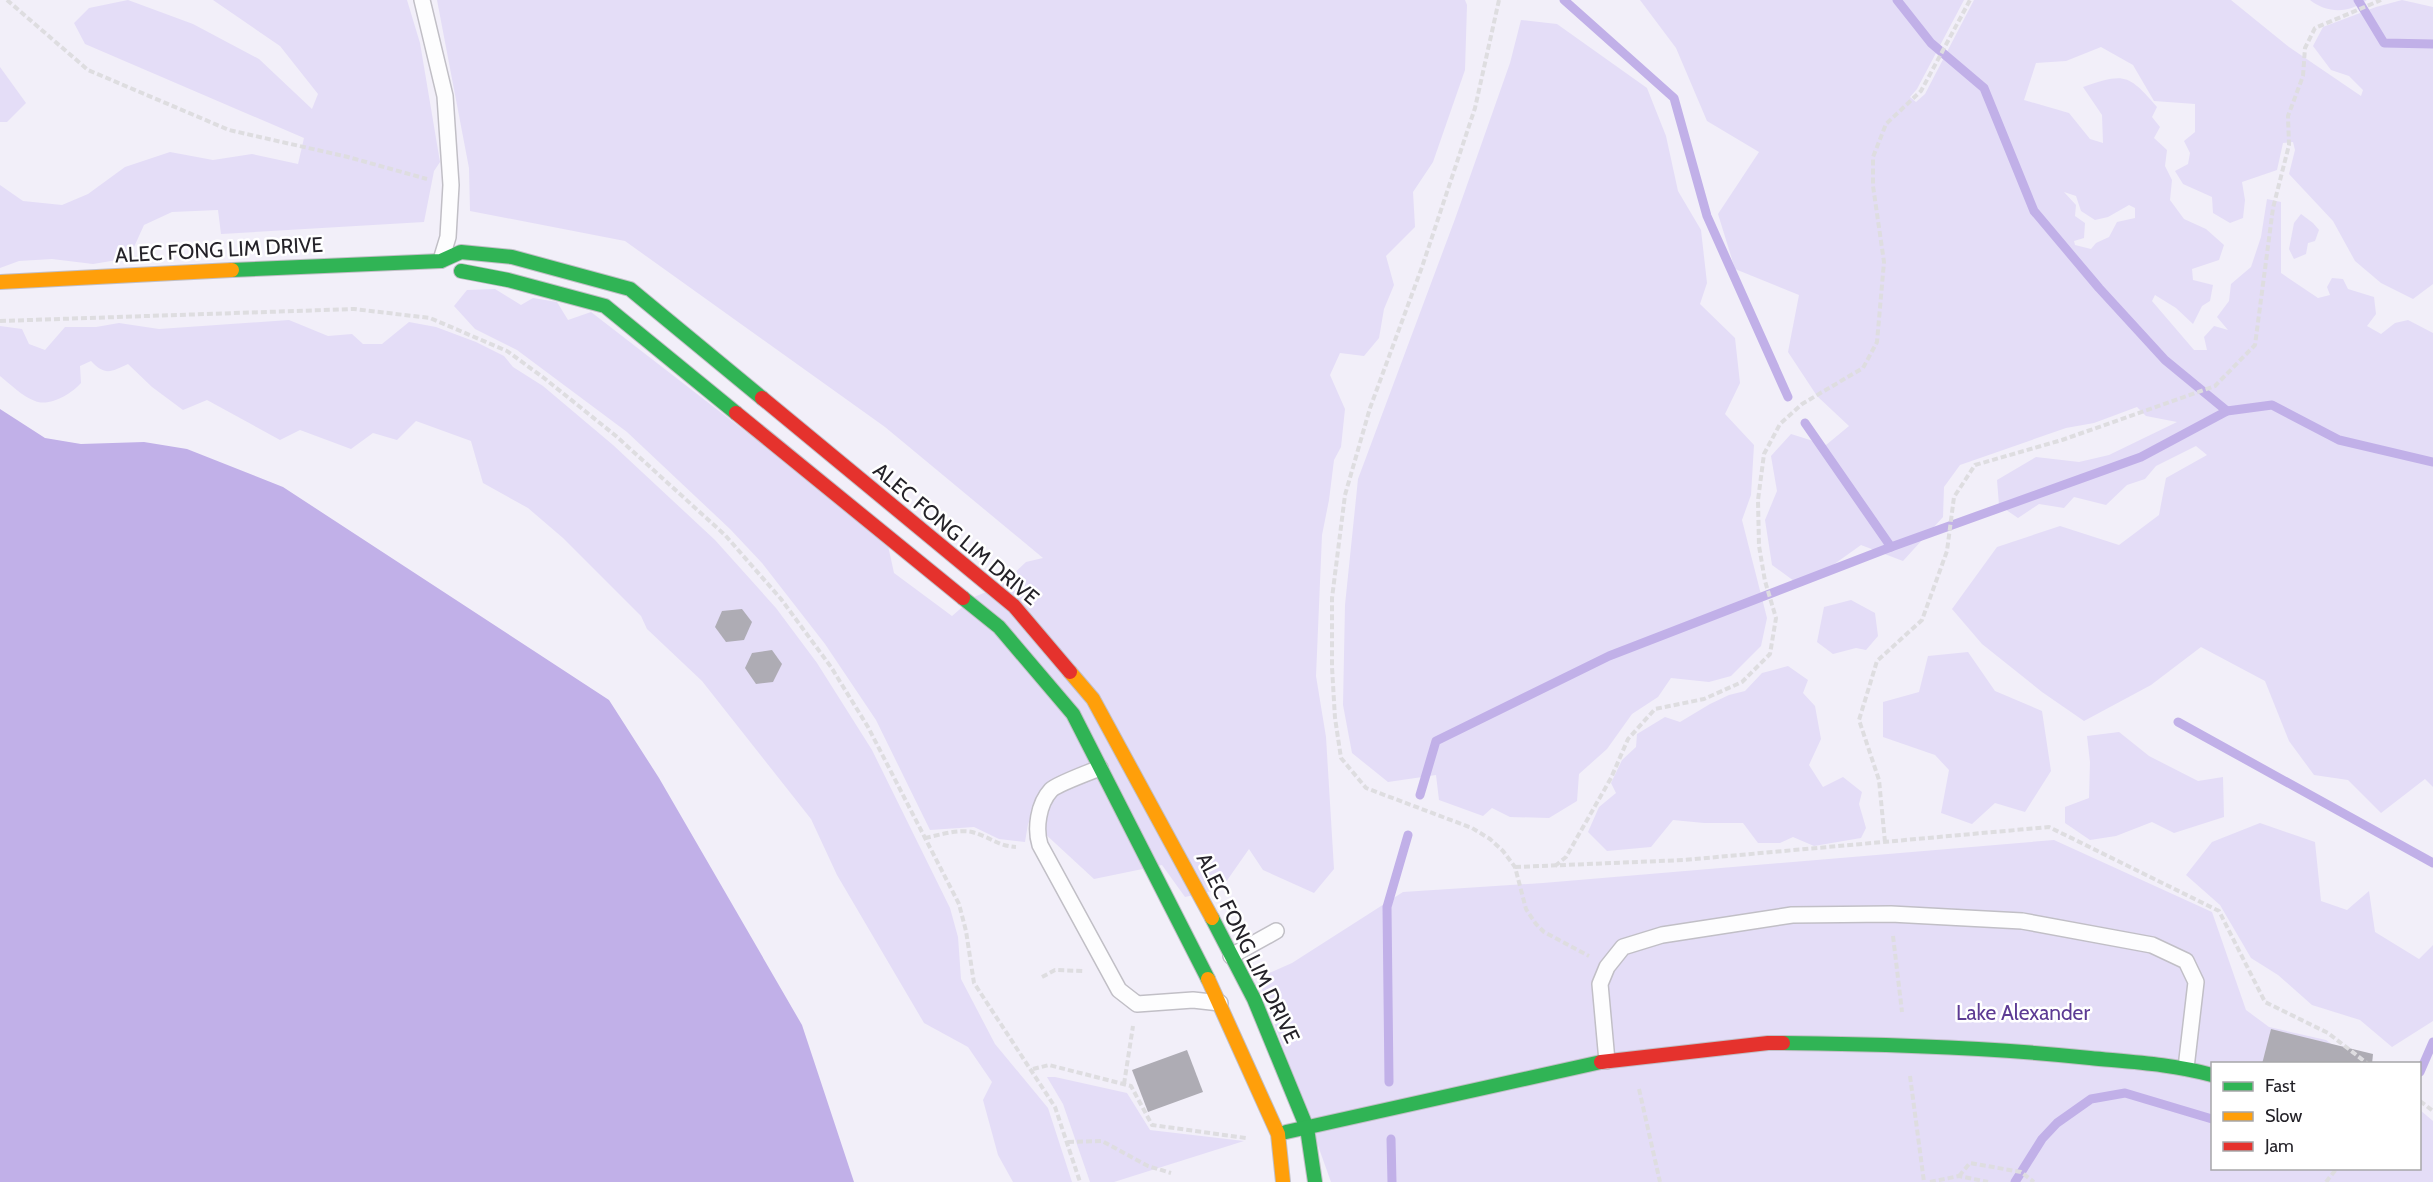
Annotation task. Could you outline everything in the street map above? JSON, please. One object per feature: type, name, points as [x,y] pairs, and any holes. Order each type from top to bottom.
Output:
[{"type":"street","name":"ALEC FONG LIM DRIVE","points":[[0,282],[441,261],[461,252],[512,257],[630,289],[1014,606],[1093,699],[1179,854],[1217,963],[1220,1003],[1278,1134],[1283,1182]]},
{"type":"street","name":"ALEC FONG LIM DRIVE","points":[[441,261],[459,271],[508,280],[605,306],[999,627],[1073,714],[1100,768],[1217,963],[1254,999],[1307,1128],[1315,1182]]},
{"type":"street","points":[[1278,1134],[1608,1061],[1768,1043],[1906,1044],[2034,1052],[2186,1068],[2211,1075]]},
{"type":"lane","points":[[422,0],[445,96],[451,185],[448,237],[441,261]]},
{"type":"lane","points":[[1100,768],[1052,790],[1040,811],[1036,834],[1040,845],[1119,990],[1137,1004],[1193,1000],[1220,1003]]},
{"type":"lane","points":[[1608,1061],[1600,984],[1607,967],[1623,947],[1662,935],[1792,915],[1891,914],[2022,921],[2152,945],[2186,961],[2196,982],[2186,1068]]},
{"type":"lane","points":[[1217,963],[1276,932]]},
{"type":"path","points":[[7,0],[88,70],[229,130],[348,157],[451,185]]},
{"type":"path","points":[[1499,0],[1475,108],[1422,267],[1370,408],[1345,495],[1332,598],[1335,718],[1341,758],[1366,788],[1472,828],[1503,851],[1515,867],[1526,909],[1536,924],[1544,932],[1607,967]]},
{"type":"path","points":[[1555,866],[1566,857],[1611,778],[1628,739],[1655,709],[1704,699],[1742,682],[1770,654],[1776,618],[1765,581],[1759,546],[1758,501],[1764,454],[1780,424],[1802,404],[1863,368],[1877,342],[1884,262],[1873,186],[1873,157],[1886,124],[1921,91],[1970,0]]},
{"type":"path","points":[[1885,842],[1879,780],[1859,720],[1877,661],[1922,620],[1947,551],[1954,497],[1975,465],[2062,440],[2215,386],[2255,345],[2273,208],[2289,145],[2288,116],[2303,76],[2305,48],[2315,28],[2381,0]]},
{"type":"path","points":[[0,321],[354,309],[430,318],[507,351],[544,378],[616,436],[725,535],[781,599],[831,667],[868,727],[959,904],[966,931],[974,983],[1033,1070],[1055,1107],[1080,1182]]},
{"type":"path","points":[[1515,867],[1684,860],[2049,827],[2219,911],[2265,1002],[2328,1033],[2365,1062]]},
{"type":"path","points":[[925,838],[969,831],[994,840],[1000,846],[1040,845]]},
{"type":"path","points":[[1042,976],[1055,970],[1109,971]]},
{"type":"path","points":[[1124,1084],[1137,1004]]},
{"type":"path","points":[[1633,1059],[1660,1182]]},
{"type":"path","points":[[1033,1070],[1049,1065],[1131,1086],[1152,1125],[1251,1139]]},
{"type":"path","points":[[2421,1102],[2433,1111]]},
{"type":"path","points":[[1068,1142],[1102,1141],[1148,1166],[1171,1173]]},
{"type":"path","points":[[1959,1176],[1970,1163],[2021,1172],[2034,1182]]},
{"type":"path","points":[[2326,1182],[2335,1170]]},
{"type":"path","points":[[1930,1182],[1959,1176],[1986,1181]]},
{"type":"green space","points":[[128,0],[193,24],[259,59],[312,109],[318,94],[280,46],[213,0],[407,0],[420,43],[440,162],[434,171],[424,222],[221,234],[218,210],[172,212],[144,225],[129,258],[93,264],[52,259],[19,261],[0,268],[0,185],[23,201],[62,205],[88,194],[125,167],[170,152],[213,160],[252,154],[298,164],[304,138],[85,44],[74,23],[89,8]]},
{"type":"green space","points":[[437,0],[1465,0],[1467,5],[1465,70],[1433,162],[1413,192],[1415,227],[1386,256],[1394,285],[1384,309],[1379,338],[1364,356],[1340,353],[1330,375],[1345,409],[1341,447],[1334,460],[1322,535],[1316,676],[1326,737],[1334,869],[1314,893],[1263,870],[1249,849],[1221,889],[1185,897],[1162,865],[1094,879],[1042,831],[1039,801],[1028,824],[1025,842],[999,839],[974,827],[930,830],[876,720],[825,644],[762,563],[730,529],[627,432],[517,350],[475,329],[454,306],[467,290],[495,289],[521,305],[533,298],[557,302],[568,320],[591,312],[887,541],[894,573],[952,616],[974,597],[1001,586],[1026,562],[1043,558],[885,427],[625,241],[470,211],[469,168]]},
{"type":"green space","points":[[1640,0],[1964,0],[1917,89],[1910,97],[1916,102],[1925,94],[1974,0],[2231,0],[2289,47],[2361,96],[2363,90],[2349,76],[2331,70],[2313,46],[2323,27],[2402,0],[2433,7],[2433,284],[2413,299],[2381,283],[2355,261],[2333,221],[2289,174],[2295,150],[2293,142],[2283,143],[2277,170],[2242,182],[2245,200],[2243,218],[2230,223],[2213,213],[2212,197],[2183,184],[2175,171],[2188,164],[2190,153],[2184,141],[2195,132],[2195,104],[2154,101],[2133,65],[2101,47],[2066,61],[2036,63],[2024,100],[2069,113],[2090,139],[2103,143],[2102,115],[2083,87],[2108,79],[2124,79],[2132,82],[2157,107],[2152,117],[2160,127],[2154,138],[2167,150],[2165,166],[2172,180],[2170,200],[2184,219],[2206,229],[2224,245],[2219,260],[2192,269],[2193,280],[2213,285],[2210,301],[2202,306],[2193,324],[2176,308],[2155,295],[2152,301],[2194,350],[2207,350],[2204,337],[2214,326],[2228,330],[2217,317],[2229,301],[2231,284],[2251,267],[2261,237],[2267,199],[2281,202],[2281,273],[2318,298],[2330,295],[2327,287],[2332,278],[2343,279],[2348,289],[2374,297],[2376,314],[2367,326],[2381,334],[2395,323],[2408,320],[2433,333],[2433,787],[2425,779],[2381,813],[2348,780],[2314,775],[2289,741],[2265,681],[2201,647],[2151,685],[2084,721],[2042,692],[1982,644],[1952,609],[1997,547],[2060,526],[2119,545],[2159,515],[2166,478],[2207,455],[2196,446],[2156,466],[2145,479],[2127,485],[2106,505],[2074,497],[2064,508],[2039,504],[2018,518],[1999,505],[1997,480],[2036,457],[2079,462],[2109,455],[2177,422],[2146,416],[2137,407],[2094,423],[2066,428],[1960,465],[1944,487],[1943,517],[1903,561],[1861,545],[1833,565],[1794,581],[1772,565],[1765,520],[1777,491],[1771,456],[1791,434],[1826,445],[1849,426],[1817,396],[1788,352],[1799,295],[1735,269],[1718,214],[1759,152],[1707,121],[1676,48]],"holes":[[[2064,192],[2076,196],[2081,211],[2095,220],[2108,217],[2129,205],[2135,208],[2135,218],[2117,222],[2109,237],[2096,243],[2091,249],[2075,245],[2074,241],[2084,238],[2085,223],[2075,216],[2076,205]]]},
{"type":"green space","points":[[2310,0],[2367,0],[2346,9],[2331,10]]},
{"type":"green space","points":[[1521,20],[1557,24],[1647,88],[1666,136],[1678,191],[1701,230],[1707,283],[1700,304],[1735,338],[1740,383],[1725,414],[1754,445],[1751,495],[1742,520],[1767,618],[1761,646],[1731,676],[1709,682],[1671,678],[1658,697],[1632,714],[1607,749],[1579,774],[1577,801],[1549,818],[1510,817],[1492,808],[1483,816],[1439,800],[1436,775],[1388,782],[1352,753],[1343,705],[1345,605],[1358,479],[1455,219],[1510,63]]},
{"type":"green space","points":[[0,67],[26,103],[7,122],[0,122]]},
{"type":"green space","points":[[2301,214],[2319,230],[2315,241],[2308,243],[2306,254],[2294,259],[2289,249],[2294,223]]},
{"type":"green space","points":[[289,320],[328,336],[352,334],[363,344],[382,344],[409,322],[436,327],[476,342],[504,356],[513,367],[543,386],[613,445],[715,540],[776,608],[817,663],[872,750],[950,908],[958,937],[961,979],[995,1044],[1048,1108],[1072,1182],[1013,1182],[998,1155],[983,1100],[992,1082],[968,1047],[924,1023],[837,875],[811,819],[702,681],[647,629],[641,616],[563,538],[528,508],[483,483],[471,441],[416,421],[397,440],[373,433],[351,449],[300,430],[280,440],[207,400],[183,410],[152,387],[128,364],[108,371],[100,369],[91,361],[80,366],[81,383],[66,395],[47,402],[30,399],[0,376],[0,326],[22,329],[29,344],[45,350],[65,327],[96,327],[119,323],[159,329]]},
{"type":"green space","points":[[1851,600],[1875,613],[1878,636],[1866,650],[1856,648],[1833,654],[1817,642],[1824,607]]},
{"type":"green space","points":[[1968,652],[1995,691],[2042,711],[2051,771],[2025,812],[1995,803],[1972,824],[1941,813],[1949,770],[1935,755],[1883,737],[1883,702],[1919,692],[1928,656]]},
{"type":"green space","points":[[1788,666],[1808,680],[1803,693],[1815,706],[1821,739],[1809,765],[1823,787],[1843,777],[1862,792],[1859,804],[1866,828],[1861,838],[1814,846],[1793,837],[1780,843],[1758,843],[1743,823],[1673,820],[1651,847],[1607,851],[1588,832],[1599,807],[1616,793],[1611,783],[1622,760],[1636,747],[1637,734],[1665,717],[1680,722],[1710,704],[1729,695],[1745,691],[1762,673]]},
{"type":"green space","points":[[2119,732],[2149,756],[2198,781],[2223,777],[2224,817],[2174,833],[2152,822],[2116,836],[2090,840],[2065,823],[2065,807],[2089,798],[2090,762],[2087,736]]},
{"type":"green space","points":[[2260,823],[2315,842],[2321,901],[2347,910],[2369,891],[2375,932],[2419,959],[2433,945],[2433,1021],[2392,1047],[2360,1020],[2312,1005],[2278,975],[2251,958],[2220,905],[2186,875],[2212,842]]},
{"type":"green space","name":"Lake Alexander","points":[[2054,840],[2212,912],[2246,1010],[2269,1027],[2326,1040],[2356,1062],[2211,1062],[2211,1170],[2421,1170],[2421,1111],[2433,1121],[2433,1182],[1331,1182],[1258,978],[1292,963],[1403,892],[1543,883]]},
{"type":"green space","points":[[1047,1077],[1127,1093],[1150,1130],[1244,1141],[1114,1182],[1090,1182],[1063,1104]]},
{"type":"shaded area","points":[[0,409],[45,438],[81,444],[144,442],[187,449],[283,487],[609,700],[659,778],[802,1025],[854,1182],[0,1182]]},
{"type":"building","points":[[742,609],[752,622],[744,640],[726,642],[715,627],[722,611]]},
{"type":"building","points":[[772,650],[782,664],[773,682],[756,684],[745,668],[752,653]]},
{"type":"building","points":[[2271,1029],[2373,1054],[2372,1062],[2263,1062]]},
{"type":"building","points":[[1187,1050],[1203,1092],[1148,1112],[1132,1070]]},
{"type":"waterway","points":[[1564,0],[1674,98],[1707,216],[1788,397]]},
{"type":"waterway","points":[[1897,0],[1931,43],[1984,88],[2034,211],[2099,288],[2165,360],[2227,411]]},
{"type":"waterway","points":[[2358,0],[2384,43],[2433,44]]},
{"type":"waterway","points":[[1420,795],[1436,741],[1609,656],[1891,547],[2141,457],[2227,411],[2272,405],[2339,440],[2433,462]]},
{"type":"waterway","points":[[1805,423],[1891,547]]},
{"type":"waterway","points":[[2178,722],[2433,863]]},
{"type":"waterway","points":[[1389,1082],[1387,907],[1408,835]]},
{"type":"waterway","points":[[2421,1070],[2433,1042]]},
{"type":"waterway","points":[[2015,1182],[2042,1139],[2057,1123],[2091,1099],[2125,1093],[2211,1119]]},
{"type":"waterway","points":[[1391,1139],[1392,1182]]},
{"type":"traffic: fast","points":[[232,270],[441,261],[461,252],[512,257],[630,289],[762,398]]},
{"type":"traffic: fast","points":[[461,271],[508,280],[605,306],[736,413]]},
{"type":"traffic: fast","points":[[963,598],[999,627],[1073,714],[1208,979]]},
{"type":"traffic: fast","points":[[1212,918],[1254,999],[1307,1128],[1315,1182]]},
{"type":"traffic: fast","points":[[1783,1043],[1899,1045],[2013,1051],[2151,1064],[2211,1075]]},
{"type":"traffic: fast","points":[[1286,1132],[1601,1062]]},
{"type":"traffic: slow","points":[[0,282],[232,270]]},
{"type":"traffic: slow","points":[[1070,672],[1093,699],[1212,918]]},
{"type":"traffic: slow","points":[[1208,979],[1278,1134],[1283,1182]]},
{"type":"traffic: jam","points":[[762,398],[1014,606],[1070,672]]},
{"type":"traffic: jam","points":[[736,413],[963,598]]},
{"type":"traffic: jam","points":[[1601,1062],[1783,1043]]}]
